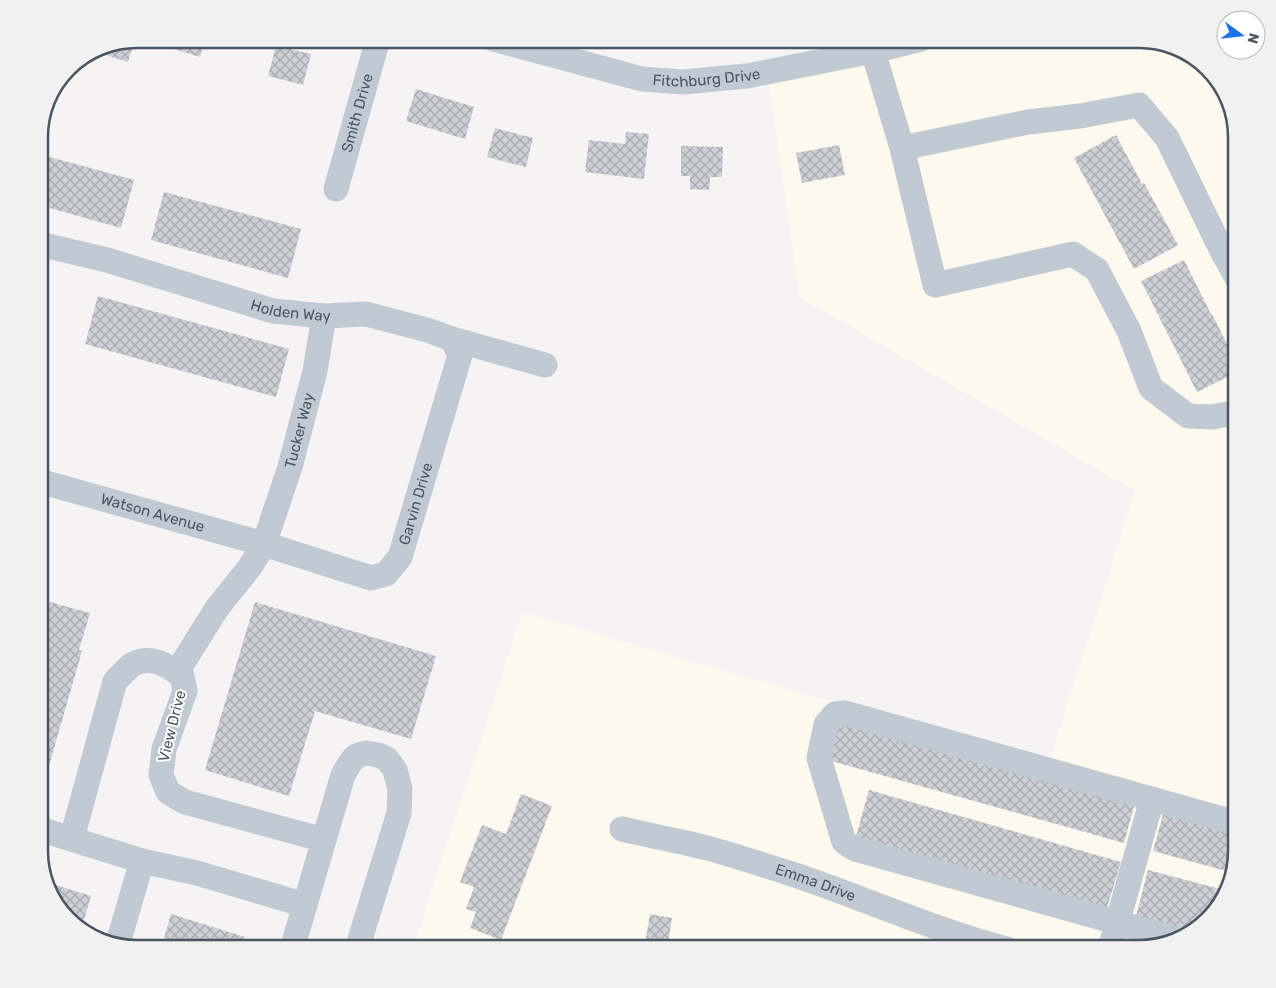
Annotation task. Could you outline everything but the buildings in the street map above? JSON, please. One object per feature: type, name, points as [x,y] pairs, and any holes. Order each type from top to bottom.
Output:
[{"type":"street","name":"Smith Drive","points":[[336,189],[375,48]]},
{"type":"street","name":"Fitchburg Drive","points":[[527,48],[642,79],[683,82],[747,76],[883,48]]},
{"type":"street","points":[[873,51],[902,148],[935,285],[1073,254],[1097,270],[1129,331],[1151,388],[1188,416],[1213,417],[1228,414]]},
{"type":"street","points":[[902,148],[1028,122],[1080,116],[1139,105],[1167,138],[1228,262]]},
{"type":"street","name":"Holden Way","points":[[48,246],[107,260],[272,311],[324,316],[366,314],[545,364]]},
{"type":"street","name":"Tucker Way","points":[[177,672],[217,608],[250,567],[264,544],[293,457],[315,371],[324,316]]},
{"type":"street","name":"Garvin Drive","points":[[264,544],[371,578],[386,574],[400,558],[460,354],[452,339]]},
{"type":"street","name":"Watson Avenue","points":[[48,484],[264,544]]},
{"type":"street","name":"View Drive","points":[[72,838],[115,681],[133,664],[149,660],[166,664],[182,676],[185,692],[164,749],[161,775],[168,792],[185,802],[324,840]]},
{"type":"street","points":[[1166,936],[856,849],[844,842],[819,758],[826,724],[835,714],[845,712],[1228,820]]},
{"type":"street","points":[[294,941],[343,775],[356,756],[365,753],[387,759],[395,770],[400,789],[399,813],[359,941]]},
{"type":"street","points":[[1112,941],[1152,799]]},
{"type":"street","name":"Emma Drive","points":[[622,829],[710,849],[754,862],[978,941]]},
{"type":"street","points":[[48,831],[142,861],[197,873],[305,905]]},
{"type":"street","points":[[119,938],[142,861]]},
{"type":"shaded area","points":[[934,48],[1151,48],[1168,52],[1194,66],[1206,78],[1219,97],[1228,125],[1228,863],[1224,880],[1210,906],[1189,925],[1173,934],[1139,941],[416,941],[522,612],[1048,765],[1135,491],[799,297],[768,80]]}]
